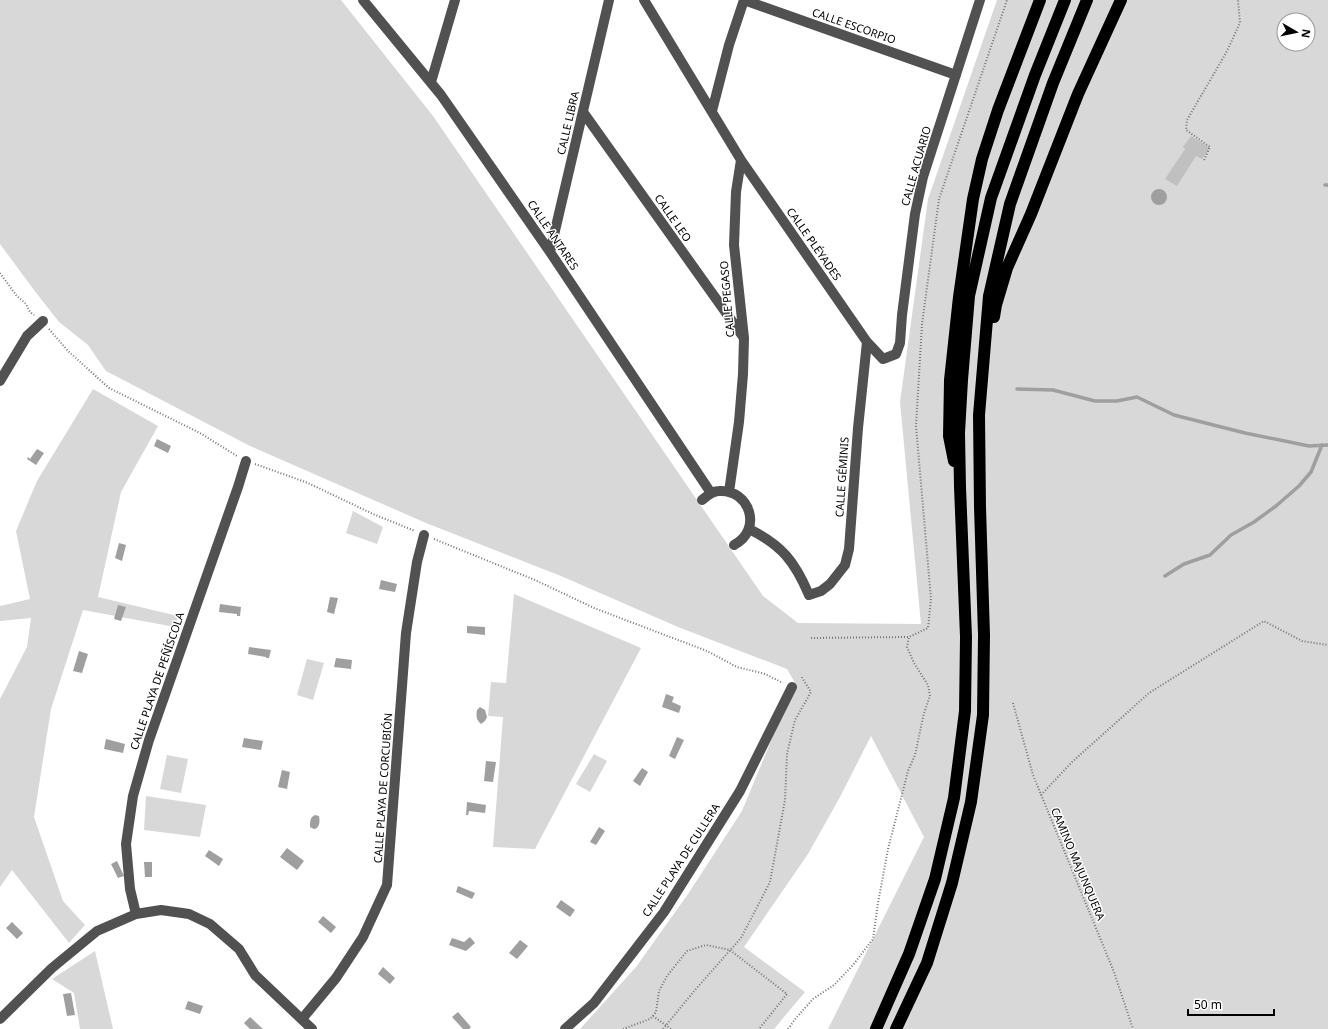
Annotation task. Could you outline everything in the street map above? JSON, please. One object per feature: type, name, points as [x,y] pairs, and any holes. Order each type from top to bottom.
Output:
[{"type":"highway","points":[[960,487],[949,436],[950,380],[959,297],[973,199],[982,159],[998,110],[1040,0]]},
{"type":"highway","points":[[876,1029],[909,954],[930,894],[935,879],[954,798],[964,711],[966,666],[959,433],[969,296],[991,198],[1035,75],[1065,0]]},
{"type":"highway","points":[[896,1029],[927,963],[952,883],[971,802],[984,715],[984,635],[979,415],[989,296],[1010,204],[1053,83],[1087,0]]},
{"type":"highway","points":[[979,415],[996,305],[1007,268],[1031,214],[1078,94],[1121,0]]},
{"type":"street","name":"CALLE ANTARES","points":[[363,0],[441,95],[550,252],[711,493]]},
{"type":"street","points":[[430,82],[455,0]]},
{"type":"street","name":"CALLE LIBRA","points":[[550,252],[609,0]]},
{"type":"street","points":[[644,0],[741,160]]},
{"type":"street","points":[[712,111],[728,45],[744,0]]},
{"type":"street","name":"CALLE ESCORPIO","points":[[744,0],[956,75]]},
{"type":"street","name":"CALLE ACUARIO","points":[[867,342],[883,359],[896,354],[900,343],[902,315],[915,214],[923,177],[980,0]]},
{"type":"street","name":"CALLE LEO","points":[[584,112],[744,338]]},
{"type":"street","name":"CALLE PLÉYADES","points":[[741,160],[867,342]]},
{"type":"street","name":"CALLE PEGASO","points":[[729,492],[739,422],[743,374],[744,338],[734,245],[736,192],[741,160]]},
{"type":"street","points":[[0,381],[27,336],[42,322]]},
{"type":"street","name":"CALLE GÉMINIS","points":[[749,529],[766,537],[783,551],[799,572],[809,595],[821,591],[830,584],[845,565],[849,549],[858,428],[867,342]]},
{"type":"street","name":"CALLE PLAYA DE PEÑÍSCOLA","points":[[136,914],[130,889],[126,844],[132,796],[149,740],[246,461]]},
{"type":"street","points":[[702,500],[711,493],[719,491],[729,492],[740,498],[747,506],[750,518],[749,529],[744,538],[734,545]]},
{"type":"street","name":"CALLE PLAYA DE CORCUBIÓN","points":[[302,1019],[336,978],[362,937],[387,885],[406,633],[417,562],[424,535]]},
{"type":"street","name":"CALLE PLAYA DE CULLERA","points":[[565,1029],[594,1003],[664,912],[740,790],[789,686]]},
{"type":"street","points":[[0,1019],[52,968],[97,930],[136,914],[161,910],[189,914],[210,924],[239,949],[256,975],[312,1029]]},
{"type":"path","points":[[811,638],[909,637],[928,628],[930,599],[916,426],[922,324],[939,199],[1007,0]]},
{"type":"path","points":[[1204,160],[1210,147],[1186,130],[1187,120],[1226,53],[1240,23],[1238,0]]},
{"type":"path","points":[[0,273],[16,295],[26,304],[30,312],[42,322],[68,351],[109,388],[200,433],[246,461],[308,483],[373,514],[535,580],[594,608],[707,651],[737,667],[765,674],[789,686]]},
{"type":"path","points":[[1041,795],[1072,762],[1149,693],[1264,621],[1302,641],[1328,645]]},
{"type":"path","points":[[788,1029],[813,999],[834,985],[853,965],[873,939],[888,849],[908,771],[915,756],[924,713],[930,696],[928,685],[914,663],[907,647],[909,637]]},
{"type":"path","points":[[663,1029],[741,938],[770,882],[785,800],[787,754],[795,720],[811,692],[801,676]]},
{"type":"path","name":"CAMINO MAJUNQUERA","points":[[1013,703],[1033,774],[1114,972],[1133,1029]]},
{"type":"path","points":[[623,1029],[650,1019],[653,1016],[658,1006],[659,991],[667,976],[687,951],[706,945],[730,950],[787,994],[759,1029]]},
{"type":"path","points":[[653,1016],[671,1029]]},
{"type":"shaded area","points":[[0,0],[341,0],[433,116],[763,596],[798,623],[921,624],[900,402],[928,199],[997,0],[1328,0],[1328,1029],[828,1029],[924,837],[871,736],[840,797],[808,854],[744,947],[805,992],[774,1029],[580,1029],[636,967],[688,894],[742,811],[795,683],[787,669],[678,627],[561,576],[426,523],[250,446],[106,371],[88,345],[59,322],[0,244]]},
{"type":"shaded area","points":[[1156,189],[1162,189],[1167,194],[1165,203],[1162,205],[1156,205],[1151,200],[1151,194]]},
{"type":"shaded area","points":[[93,389],[158,426],[121,492],[98,597],[178,616],[175,627],[83,610],[51,709],[34,817],[63,901],[85,925],[69,943],[12,870],[0,887],[0,699],[27,647],[31,618],[0,621],[0,606],[30,599],[16,531],[37,481]]},
{"type":"shaded area","points":[[157,439],[171,446],[168,453],[154,446]]},
{"type":"shaded area","points":[[37,449],[44,453],[36,465],[27,459],[28,457],[30,459]]},
{"type":"shaded area","points":[[353,511],[383,527],[377,544],[346,533]]},
{"type":"shaded area","points":[[119,543],[126,545],[122,561],[115,558]]},
{"type":"shaded area","points":[[381,580],[397,584],[395,592],[379,589]]},
{"type":"shaded area","points":[[514,594],[641,648],[535,849],[493,847],[503,717],[488,716],[491,682],[506,683]]},
{"type":"shaded area","points":[[330,597],[338,598],[334,614],[327,612]]},
{"type":"shaded area","points":[[220,604],[241,607],[240,616],[237,616],[237,614],[219,612]]},
{"type":"shaded area","points":[[118,605],[126,607],[121,621],[114,619]]},
{"type":"shaded area","points":[[467,626],[485,627],[485,635],[467,633]]},
{"type":"shaded area","points":[[249,647],[271,650],[269,658],[248,654]]},
{"type":"shaded area","points":[[79,651],[88,654],[82,673],[73,671]]},
{"type":"shaded area","points":[[336,658],[352,660],[351,669],[334,667]]},
{"type":"shaded area","points":[[307,659],[324,663],[313,700],[297,695]]},
{"type":"shaded area","points":[[666,694],[674,697],[672,702],[681,706],[679,713],[662,707]]},
{"type":"shaded area","points":[[480,707],[485,710],[487,717],[481,724],[477,719],[477,710]]},
{"type":"shaded area","points":[[677,737],[684,740],[675,759],[669,756]]},
{"type":"shaded area","points":[[244,738],[263,741],[261,750],[242,747]]},
{"type":"shaded area","points":[[106,739],[125,744],[123,753],[104,749]]},
{"type":"shaded area","points":[[594,754],[607,761],[590,792],[576,784]]},
{"type":"shaded area","points":[[167,755],[188,759],[181,793],[160,789]]},
{"type":"shaded area","points":[[486,761],[496,762],[493,782],[484,781]]},
{"type":"shaded area","points":[[642,768],[648,772],[640,786],[633,781]]},
{"type":"shaded area","points":[[282,770],[290,772],[287,789],[278,787]]},
{"type":"shaded area","points":[[146,796],[206,805],[200,837],[144,830]]},
{"type":"shaded area","points":[[467,802],[486,805],[485,813],[469,811],[468,815],[466,815]]},
{"type":"shaded area","points":[[315,815],[319,816],[319,822],[318,826],[314,829],[310,827],[310,823],[311,818]]},
{"type":"shaded area","points":[[599,827],[605,831],[596,845],[590,842]]},
{"type":"shaded area","points":[[287,848],[304,861],[297,870],[280,857]]},
{"type":"shaded area","points":[[209,850],[223,859],[219,866],[205,856]]},
{"type":"shaded area","points":[[117,861],[124,876],[118,878],[111,864]]},
{"type":"shaded area","points":[[144,862],[152,862],[152,877],[145,877]]},
{"type":"shaded area","points":[[458,886],[475,893],[472,899],[456,892]]},
{"type":"shaded area","points":[[561,900],[575,910],[570,917],[556,907]]},
{"type":"shaded area","points":[[323,916],[336,927],[331,933],[318,922]]},
{"type":"shaded area","points":[[12,922],[23,933],[17,939],[6,928]]},
{"type":"shaded area","points":[[470,937],[475,943],[466,951],[449,945],[452,938],[464,942]]},
{"type":"shaded area","points":[[520,940],[528,946],[517,959],[509,953]]},
{"type":"shaded area","points":[[95,951],[113,1029],[80,1029],[74,993],[52,979]]},
{"type":"shaded area","points":[[383,967],[395,978],[390,984],[378,974]]},
{"type":"shaded area","points":[[71,993],[75,1015],[67,1016],[63,994]]},
{"type":"shaded area","points":[[188,1001],[203,1006],[200,1014],[185,1009]]},
{"type":"shaded area","points":[[458,1012],[471,1027],[469,1029],[463,1029],[452,1017]]},
{"type":"shaded area","points":[[250,1017],[263,1029],[250,1029],[244,1023]]},
{"type":"building","points":[[1191,136],[1210,148],[1202,159],[1196,156],[1177,186],[1165,179],[1185,149],[1183,147]]},
{"type":"waterway","points":[[1017,389],[1053,390],[1095,401],[1117,401],[1137,397],[1174,415],[1245,433],[1309,446],[1328,445]]},
{"type":"waterway","points":[[1165,576],[1184,564],[1210,555],[1231,535],[1254,522],[1276,506],[1299,486],[1311,472],[1322,445]]}]
